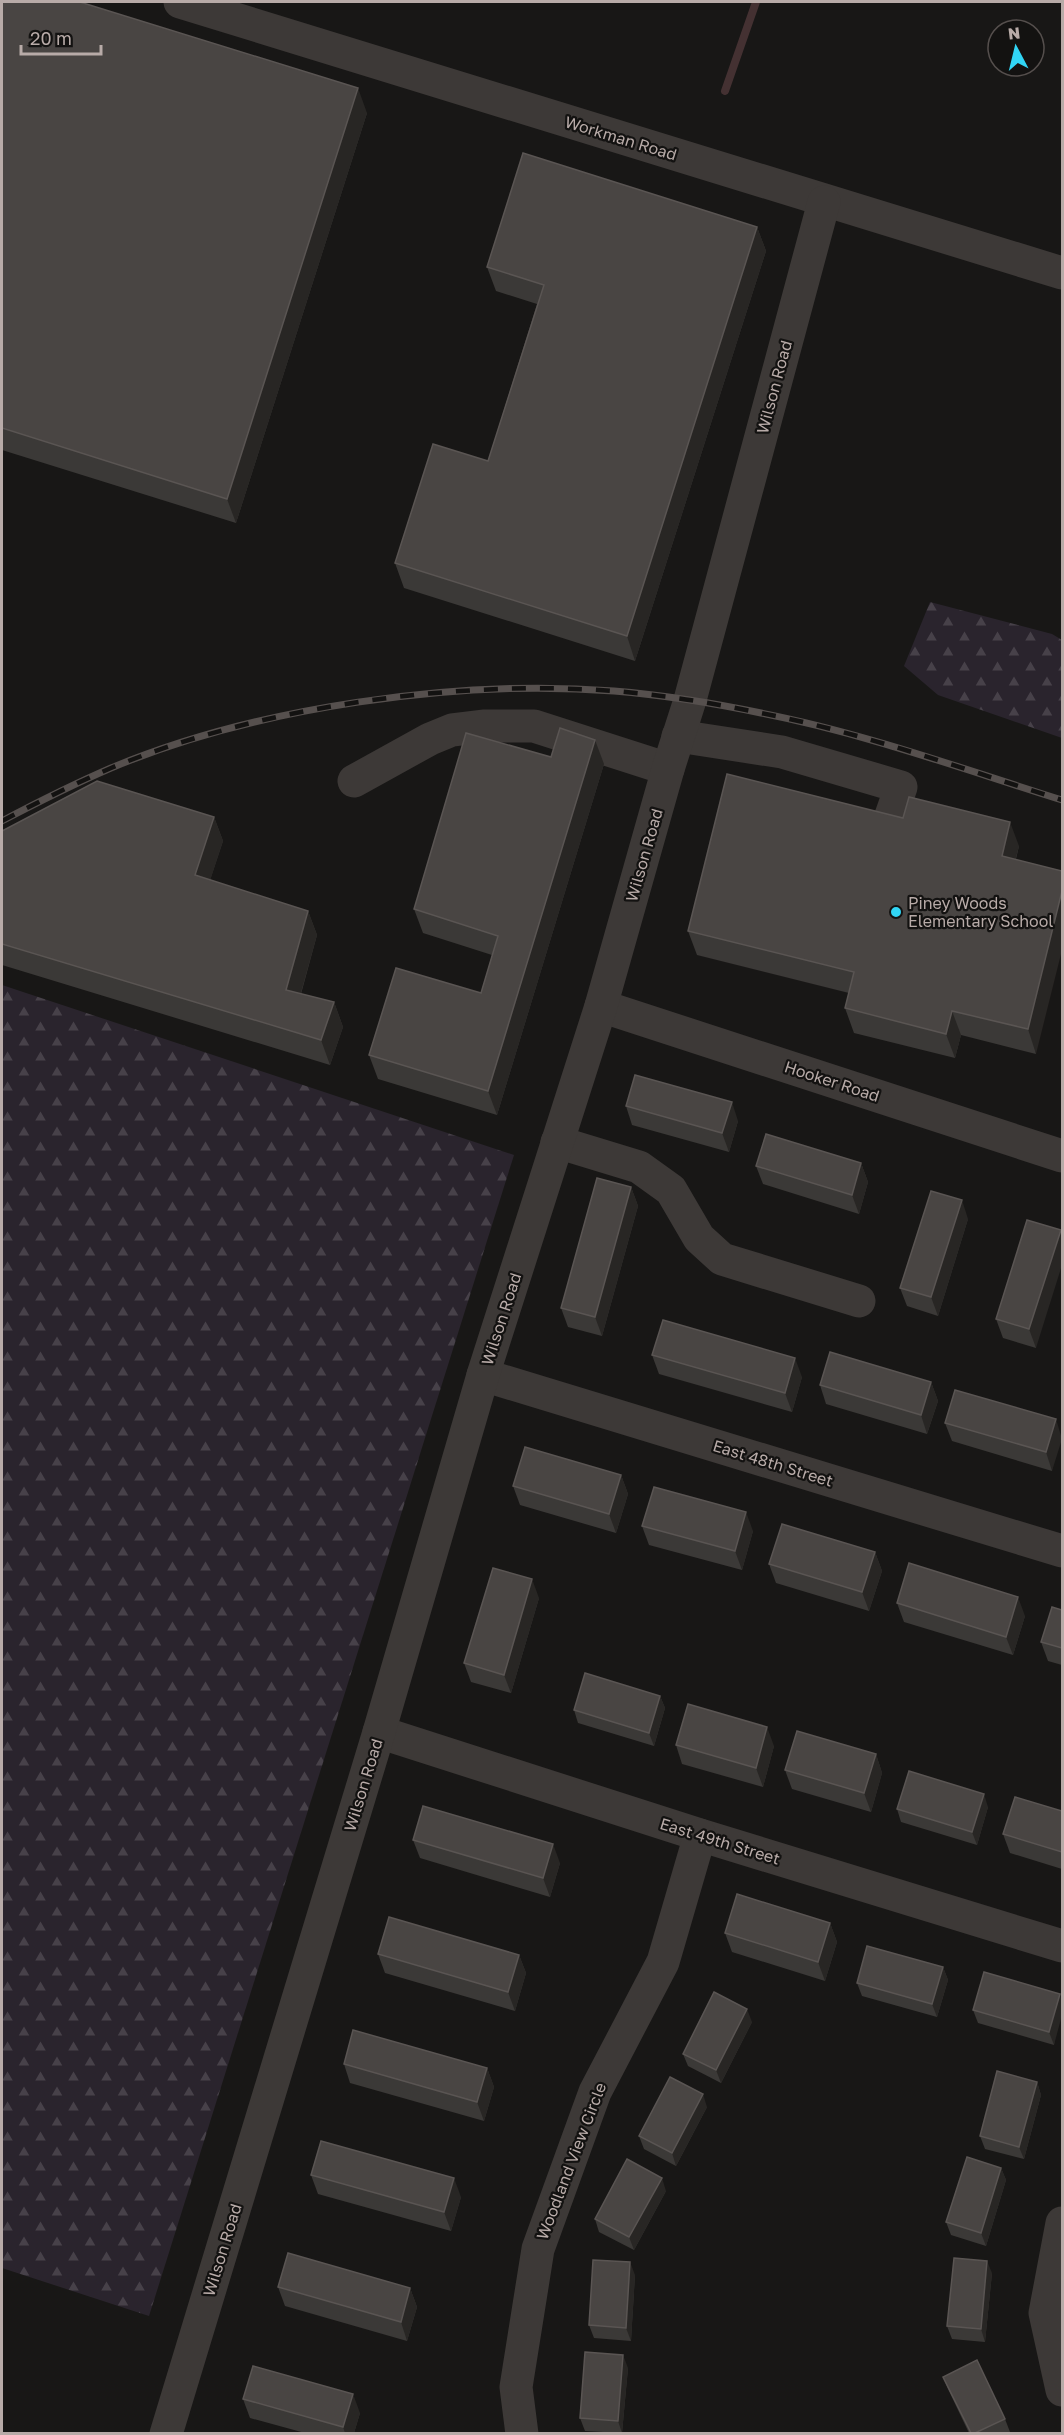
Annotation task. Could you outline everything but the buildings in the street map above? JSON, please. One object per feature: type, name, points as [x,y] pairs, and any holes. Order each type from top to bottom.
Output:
[{"type":"street","name":"Workman Road","points":[[180,2],[824,202],[1062,273]]},
{"type":"street","name":"Wilson Road","points":[[166,2433],[379,1732],[483,1375],[601,1006],[668,769],[690,700],[824,202]]},
{"type":"street","points":[[354,781],[430,739],[452,730],[485,726],[534,726],[668,769]]},
{"type":"street","points":[[678,736],[782,752],[901,787],[886,830]]},
{"type":"street","name":"Hooker Road","points":[[601,1006],[1062,1156]]},
{"type":"street","points":[[557,1142],[639,1167],[671,1190],[699,1238],[722,1259],[859,1301]]},
{"type":"street","name":"East 48th Street","points":[[483,1375],[1062,1551]]},
{"type":"street","name":"East 49th Street","points":[[379,1732],[700,1835],[1062,1946]]},
{"type":"street","name":"Woodland View Circle","points":[[522,2433],[516,2387],[538,2249],[595,2092],[663,1962],[700,1835]]},
{"type":"street","points":[[1062,2223],[1045,2313],[1062,2390]]},
{"type":"green space","points":[[930,602],[1052,634],[1062,640],[1062,738],[938,695],[904,666]]},
{"type":"green space","points":[[2,985],[514,1155],[149,2316],[2,2268]]},
{"type":"waterway","points":[[725,91],[756,2]]},
{"type":"railway","points":[[2,821],[111,768],[168,747],[229,729],[358,702],[489,689],[553,688],[614,691],[743,709],[875,741],[1062,800]]},
{"type":"place","name":"Piney Woods Elementary School","points":[[896,912]]}]
